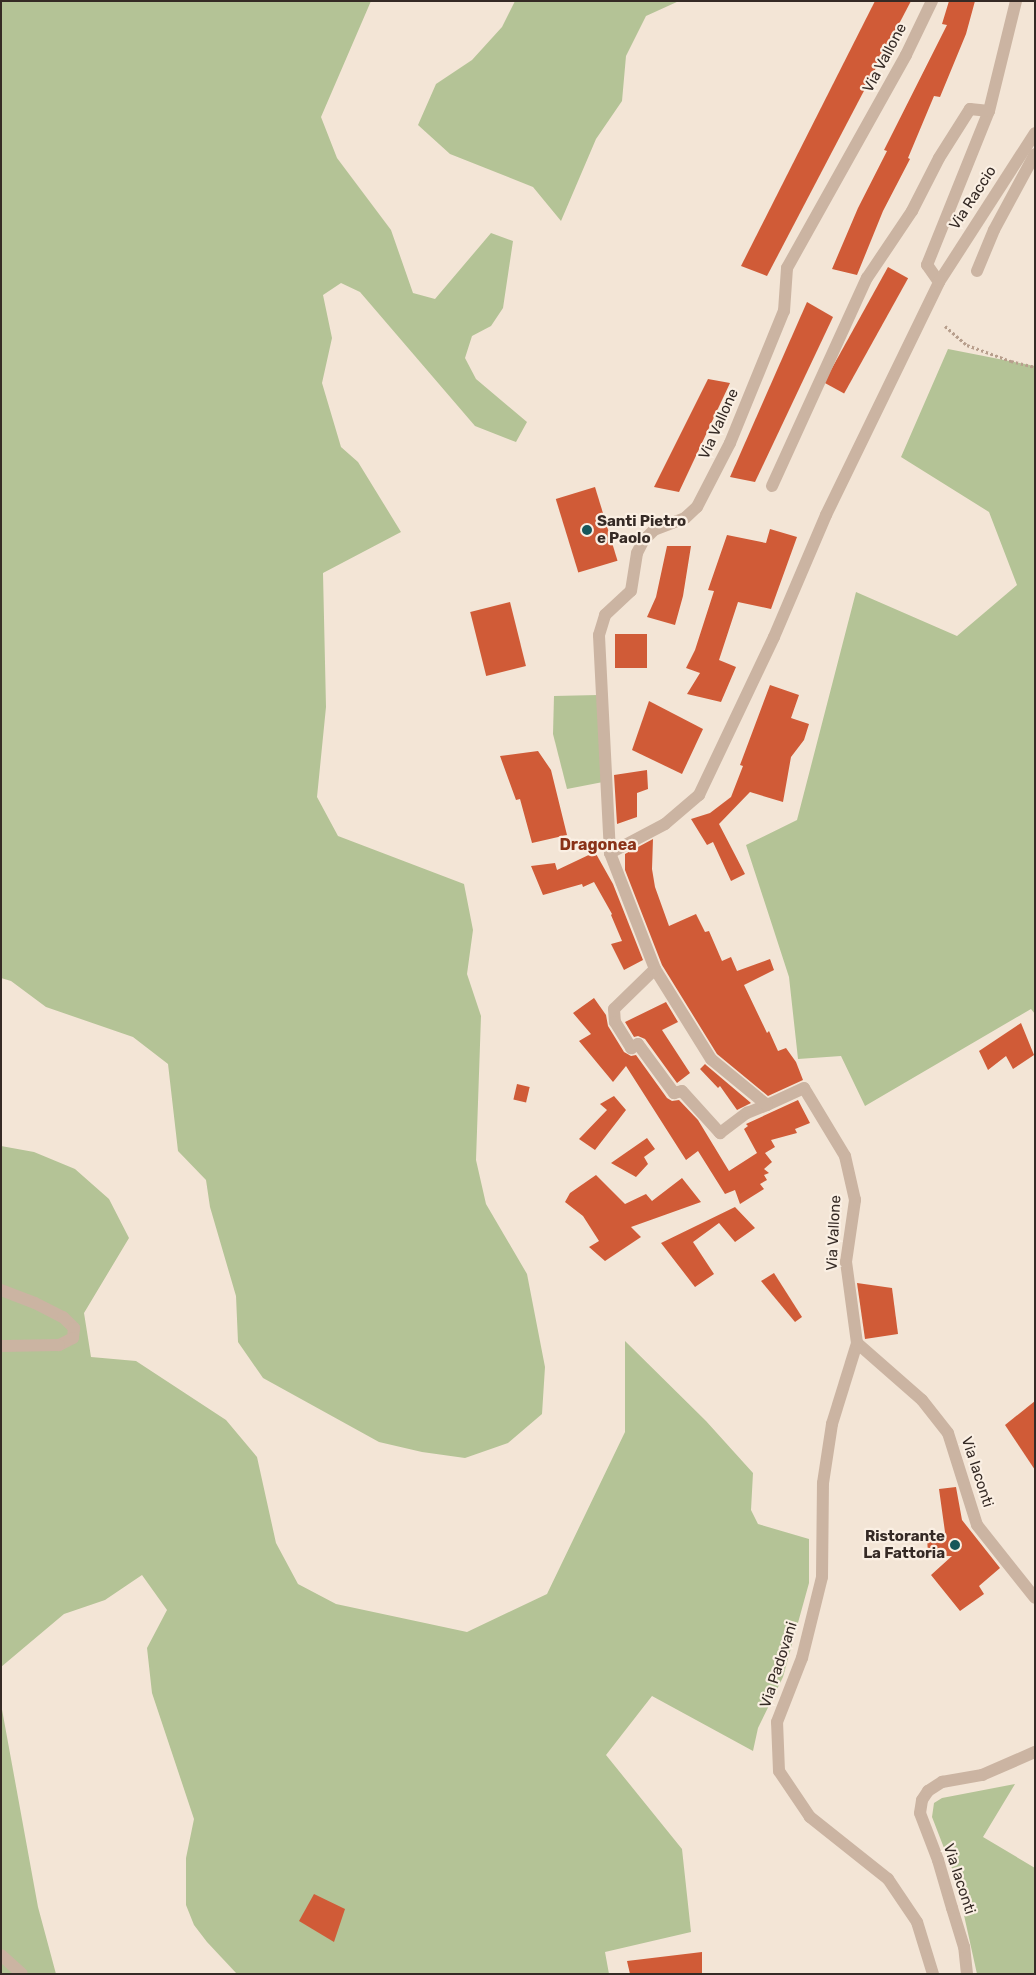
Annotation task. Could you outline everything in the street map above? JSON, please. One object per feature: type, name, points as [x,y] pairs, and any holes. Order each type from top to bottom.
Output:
[{"type":"street","name":"Via Vallone","points":[[767,1105],[711,1059],[655,969],[610,853],[599,635],[605,615],[631,591],[637,553],[642,541],[654,530],[685,518],[697,507],[730,443],[784,311],[787,268],[906,55],[932,1]]},
{"type":"street","points":[[610,853],[666,824],[699,795],[774,637],[826,515],[939,282],[927,265],[989,111],[1016,1]]},
{"type":"street","points":[[772,486],[867,278],[912,211],[939,158],[970,109],[989,111]]},
{"type":"street","name":"Via Raccio","points":[[939,282],[1035,133]]},
{"type":"street","points":[[977,271],[994,230],[1035,154]]},
{"type":"street","name":"Via Vallone","points":[[655,969],[614,1009],[615,1022],[631,1048],[638,1044],[674,1093],[682,1091],[720,1133],[747,1113],[804,1088],[845,1156],[855,1200],[846,1262],[857,1343]]},
{"type":"street","points":[[1,1290],[56,1313],[74,1328],[72,1338],[59,1345],[1,1346]]},
{"type":"street","name":"Via Iaconti","points":[[857,1343],[922,1400],[948,1433],[977,1525],[1035,1598]]},
{"type":"street","name":"Via Padovani","points":[[857,1343],[832,1424],[823,1483],[822,1577],[802,1658],[778,1722],[778,1771],[810,1817],[888,1879],[917,1922],[933,1974]]},
{"type":"street","name":"Via Iaconti","points":[[967,1974],[964,1947],[938,1860],[920,1813],[922,1800],[928,1791],[942,1782],[982,1775],[1035,1752]]},
{"type":"street","points":[[1,1954],[22,1974]]},
{"type":"path","points":[[945,326],[967,344],[1011,361],[1035,366]]},
{"type":"green space","points":[[1,1],[371,1],[321,117],[337,158],[391,230],[413,293],[435,299],[491,233],[513,241],[503,308],[491,326],[472,336],[465,358],[476,379],[527,422],[516,442],[475,426],[360,292],[341,283],[323,295],[332,338],[322,383],[341,447],[358,462],[401,532],[323,573],[326,707],[317,797],[338,836],[464,884],[473,930],[467,974],[481,1016],[476,1160],[486,1204],[527,1274],[545,1367],[542,1414],[508,1443],[465,1458],[422,1452],[379,1442],[263,1378],[238,1342],[236,1296],[210,1207],[206,1180],[178,1151],[168,1064],[133,1037],[46,1007],[11,981],[1,978]]},
{"type":"green space","points":[[515,1],[679,1],[646,16],[626,56],[622,101],[596,139],[561,221],[533,187],[450,154],[418,125],[436,84],[472,60],[502,27]]},
{"type":"green space","points":[[948,349],[1035,366],[1035,1014],[1031,1009],[865,1106],[841,1056],[798,1059],[789,977],[746,845],[797,820],[856,592],[957,636],[1017,585],[989,512],[901,457]]},
{"type":"green space","points":[[598,695],[603,782],[567,789],[553,734],[554,696]]},
{"type":"green space","points":[[1,1146],[34,1152],[75,1169],[109,1199],[129,1238],[84,1313],[91,1357],[136,1361],[226,1420],[257,1457],[276,1543],[298,1584],[336,1604],[467,1632],[547,1594],[625,1432],[625,1341],[706,1421],[753,1473],[751,1510],[758,1524],[809,1539],[809,1583],[783,1677],[758,1728],[753,1751],[652,1696],[606,1755],[682,1849],[691,1932],[605,1952],[609,1974],[237,1974],[207,1942],[194,1925],[186,1905],[186,1858],[194,1819],[152,1693],[147,1648],[167,1610],[142,1575],[105,1600],[64,1614],[1,1667]]},
{"type":"green space","points":[[1,1704],[38,1907],[56,1974],[1,1974]]},
{"type":"green space","points":[[1015,1784],[983,1837],[1035,1868],[1035,1974],[977,1974],[956,1879],[932,1817],[934,1803],[942,1798]]},
{"type":"building","points":[[875,1],[911,1],[767,276],[741,266]]},
{"type":"building","points":[[949,1],[975,1],[966,34],[940,97],[934,96],[908,158],[910,159],[883,211],[857,275],[832,269],[858,208],[887,151],[884,150],[947,25],[942,24]]},
{"type":"building","points":[[888,267],[908,278],[844,394],[824,382]]},
{"type":"building","points":[[807,302],[833,317],[755,482],[730,477]]},
{"type":"building","points":[[708,379],[730,383],[679,492],[654,487]]},
{"type":"building","name":"Santi Pietro e Paolo","points":[[595,487],[618,561],[578,573],[556,499]]},
{"type":"building","points":[[770,529],[797,537],[771,609],[738,602],[719,660],[736,667],[721,702],[687,694],[700,673],[686,668],[695,650],[714,591],[708,590],[727,535],[766,543]]},
{"type":"building","points":[[667,546],[691,546],[683,596],[675,625],[647,617],[656,597]]},
{"type":"building","points":[[510,602],[526,666],[486,676],[470,612]]},
{"type":"building","points":[[615,634],[647,634],[647,668],[615,668]]},
{"type":"building","points":[[770,685],[799,695],[791,718],[809,724],[804,740],[791,757],[783,802],[750,792],[719,824],[745,874],[731,881],[713,842],[707,845],[691,819],[710,813],[731,797],[743,766],[740,765]]},
{"type":"building","points":[[649,701],[703,729],[682,774],[632,750]]},
{"type":"building","points":[[538,751],[551,770],[567,835],[532,843],[520,799],[516,800],[500,756]]},
{"type":"building","points":[[647,770],[648,789],[637,793],[637,817],[617,824],[614,775]]},
{"type":"building","points":[[653,839],[652,869],[655,887],[669,926],[696,914],[705,932],[709,931],[722,961],[731,957],[737,971],[770,959],[774,970],[744,985],[767,1033],[769,1031],[778,1051],[786,1048],[796,1062],[803,1080],[768,1096],[717,1054],[662,965],[625,870],[625,854]]},
{"type":"building","points":[[595,852],[613,884],[643,960],[624,970],[611,944],[622,941],[612,914],[594,882],[583,887],[582,884],[543,895],[531,866],[555,863],[557,870]]},
{"type":"building","points":[[594,998],[606,1015],[608,1026],[624,1052],[631,1056],[636,1055],[667,1098],[672,1101],[679,1100],[698,1120],[729,1171],[757,1153],[744,1129],[748,1126],[746,1124],[798,1100],[810,1123],[795,1129],[797,1133],[771,1140],[775,1147],[765,1153],[772,1162],[764,1169],[769,1173],[764,1175],[767,1180],[760,1184],[764,1189],[740,1204],[735,1190],[725,1194],[698,1151],[686,1160],[626,1066],[613,1082],[579,1041],[591,1034],[573,1013]]},
{"type":"building","points":[[666,1002],[678,1022],[662,1030],[690,1073],[677,1083],[645,1039],[638,1036],[634,1037],[625,1022]]},
{"type":"building","points":[[1021,1023],[1034,1055],[1013,1069],[1006,1056],[988,1070],[979,1051]]},
{"type":"building","points":[[705,1064],[751,1103],[737,1110],[720,1086],[718,1088],[700,1069]]},
{"type":"building","points":[[517,1084],[530,1087],[526,1103],[513,1100]]},
{"type":"building","points":[[614,1096],[626,1110],[595,1150],[579,1139],[607,1110],[600,1104]]},
{"type":"building","points":[[647,1138],[655,1149],[644,1157],[648,1164],[636,1177],[611,1163]]},
{"type":"building","points":[[596,1175],[625,1204],[646,1194],[652,1201],[682,1178],[701,1202],[631,1227],[641,1237],[605,1261],[589,1247],[599,1241],[583,1216],[565,1202],[570,1193]]},
{"type":"building","points":[[735,1207],[755,1228],[735,1242],[719,1223],[693,1242],[714,1274],[695,1287],[661,1243]]},
{"type":"building","points":[[774,1273],[802,1317],[795,1322],[761,1281]]},
{"type":"building","points":[[857,1283],[892,1288],[898,1334],[865,1339]]},
{"type":"building","points":[[1035,1401],[1035,1470],[1005,1425]]},
{"type":"building","name":"Ristorante La Fattoria","points":[[956,1487],[962,1520],[1000,1568],[979,1586],[984,1594],[960,1611],[931,1575],[952,1556],[928,1556],[927,1535],[945,1532],[939,1489]]},
{"type":"building","points":[[314,1894],[345,1909],[334,1942],[299,1921]]},
{"type":"building","points":[[702,1952],[702,1974],[630,1974],[627,1961]]},
{"type":"place","name":"Santi Pietro e Paolo","points":[[587,530]]},
{"type":"place","name":"Ristorante La Fattoria","points":[[955,1545]]},
{"type":"district","name":"Dragonea","points":[[598,845]]}]
